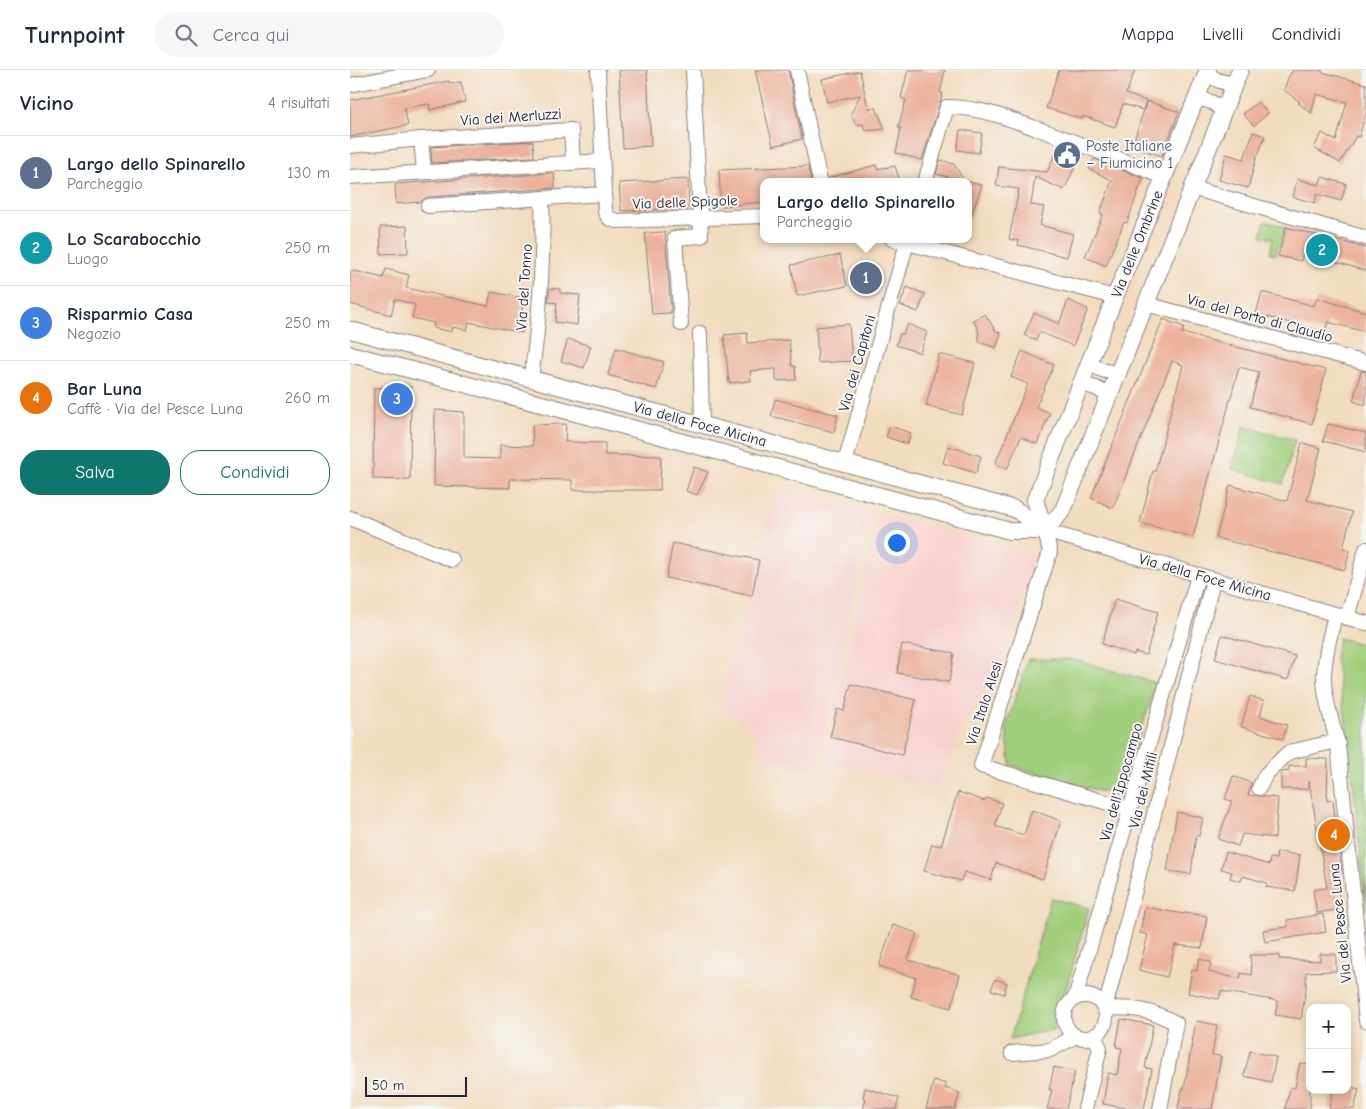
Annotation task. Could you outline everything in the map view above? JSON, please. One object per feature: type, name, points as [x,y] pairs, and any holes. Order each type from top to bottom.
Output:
[{"type":"street","points":[[350,86],[428,70]]},
{"type":"street","points":[[428,206],[603,194],[598,70]]},
{"type":"street","points":[[681,324],[675,238],[701,236],[693,70]]},
{"type":"street","points":[[797,70],[819,178]]},
{"type":"street","name":"Via delle Ombrine","points":[[1208,71],[1213,78],[1224,84],[1238,77]]},
{"type":"street","name":"Via delle Ombrine","points":[[1045,531],[1035,500],[1115,297],[1208,71]]},
{"type":"street","name":"Via delle Ombrine","points":[[1045,531],[1063,510],[1238,77]]},
{"type":"street","points":[[1196,99],[1209,100],[1216,104],[1223,112]]},
{"type":"street","points":[[926,178],[947,107],[964,107],[1005,118],[1164,177]]},
{"type":"street","name":"Via dei Merluzzi","points":[[350,146],[421,139],[571,130],[573,162]]},
{"type":"street","points":[[421,139],[424,172]]},
{"type":"street","points":[[350,177],[602,161]]},
{"type":"street","points":[[1192,188],[1366,238]]},
{"type":"street","name":"Via delle Spigole","points":[[603,194],[605,212],[609,218],[616,222],[760,216]]},
{"type":"street","name":"Via del Tonno","points":[[531,379],[542,289],[544,244],[542,198]]},
{"type":"street","name":"Via dei Capitoni","points":[[845,464],[907,243]]},
{"type":"street","points":[[915,243],[1115,297]]},
{"type":"street","name":"Via del Porto di Claudio","points":[[1146,304],[1366,363]]},
{"type":"street","name":"Via della Foce Micina","points":[[350,330],[1015,510],[1045,531]]},
{"type":"street","points":[[700,333],[702,425]]},
{"type":"street","name":"Via della Foce Micina","points":[[350,354],[1010,531],[1045,531],[1366,623]]},
{"type":"street","points":[[1090,362],[1096,368],[1106,372],[1118,372]]},
{"type":"street","points":[[1080,385],[1093,386],[1102,390],[1108,397]]},
{"type":"street","points":[[598,419],[603,398]]},
{"type":"street","points":[[350,518],[452,560]]},
{"type":"street","name":"Via Italo Alesi","points":[[1045,531],[1050,552],[981,766],[1129,809]]},
{"type":"street","name":"Via del Pesce Luna","points":[[1366,549],[1326,652],[1324,681],[1328,710],[1337,741],[1366,1022]]},
{"type":"street","name":"Via dell'Ippocampo","points":[[1075,998],[1198,576]]},
{"type":"street","name":"Via dei Mitili","points":[[1105,1009],[1213,580]]},
{"type":"street","points":[[1259,788],[1266,774],[1290,752],[1337,741]]},
{"type":"street","points":[[1087,995],[1093,996],[1098,999],[1105,1009],[1107,1015],[1104,1028],[1094,1036],[1088,1038],[1076,1036],[1067,1029],[1063,1017],[1066,1006],[1075,998],[1087,995]]},
{"type":"street","points":[[1105,1009],[1121,1007],[1138,1008],[1160,1014],[1176,1023],[1160,1109]]},
{"type":"street","points":[[1012,1053],[1050,1050],[1076,1036]]},
{"type":"street","points":[[1085,1109],[1100,1048],[1094,1036]]},
{"type":"shaded area","points":[[777,488],[872,513],[818,768],[765,760],[749,723],[719,709]]},
{"type":"shaded area","points":[[877,513],[1034,555],[1000,674],[974,700],[938,788],[824,762]]},
{"type":"green space","points":[[1265,221],[1286,227],[1281,246],[1278,245],[1276,255],[1270,253],[1273,239],[1261,236]]},
{"type":"green space","points":[[1244,426],[1295,440],[1283,484],[1232,469]]},
{"type":"green space","points":[[1339,638],[1366,645],[1366,911],[1349,741],[1335,658]]},
{"type":"green space","points":[[1028,659],[1072,659],[1156,683],[1120,797],[1010,765],[1006,726]]},
{"type":"green space","points":[[1051,898],[1089,908],[1055,1029],[1010,1039]]},
{"type":"building","points":[[619,70],[647,70],[651,146],[623,148]]},
{"type":"building","points":[[755,70],[788,70],[802,139],[773,146]]},
{"type":"building","points":[[908,70],[945,70],[940,93],[943,93],[922,160],[896,153],[901,128],[898,128],[906,100],[901,98]]},
{"type":"building","points":[[1059,70],[1135,70],[1126,94],[1146,101],[1143,110],[1123,104],[1115,127],[1083,116],[1082,119],[1046,108]]},
{"type":"building","points":[[1293,70],[1322,70],[1322,72],[1366,84],[1366,113],[1359,137],[1356,136],[1340,163],[1314,148],[1322,133],[1336,141],[1347,102],[1316,94],[1311,113],[1284,90]]},
{"type":"building","points":[[860,71],[868,108],[876,108],[885,129],[865,131],[863,124],[855,124],[851,114],[860,95],[827,102],[822,79]]},
{"type":"building","points":[[449,81],[450,84],[461,82],[465,102],[430,110],[429,104],[404,108],[408,125],[350,137],[350,100]]},
{"type":"building","points":[[1147,101],[1179,112],[1162,156],[1132,146]]},
{"type":"building","points":[[1258,102],[1268,113],[1254,126],[1243,114]]},
{"type":"building","points":[[960,130],[982,133],[979,153],[957,150]]},
{"type":"building","points":[[1253,132],[1265,136],[1257,155],[1248,188],[1219,180],[1226,154],[1244,159]]},
{"type":"building","points":[[533,141],[534,157],[432,163],[431,147]]},
{"type":"building","points":[[1065,149],[1080,156],[1064,190],[1035,177],[1031,205],[1044,207],[1040,225],[1073,234],[1067,257],[1018,245],[1019,241],[1009,239],[1019,189],[996,186],[999,167],[1047,172],[1056,152],[1064,153]]},
{"type":"building","points":[[1094,159],[1143,178],[1127,223],[1124,222],[1106,266],[1085,257],[1103,214],[1100,213],[1112,180],[1089,169]]},
{"type":"building","points":[[940,160],[954,164],[962,178],[952,178],[936,174]]},
{"type":"building","points":[[876,165],[877,169],[895,166],[899,178],[828,178]]},
{"type":"building","points":[[808,166],[810,178],[760,178],[760,202],[721,206],[719,170]]},
{"type":"building","points":[[554,173],[555,188],[427,197],[420,202],[396,204],[395,184]]},
{"type":"building","points":[[1322,177],[1346,184],[1341,201],[1317,194],[1315,203],[1293,197],[1297,179],[1319,185]]},
{"type":"building","points":[[688,179],[689,208],[621,211],[619,183]]},
{"type":"building","points":[[972,183],[982,185],[972,213]]},
{"type":"building","points":[[407,226],[408,253],[381,254],[380,227]]},
{"type":"building","points":[[1286,227],[1366,248],[1366,271],[1303,252],[1301,261],[1278,256]]},
{"type":"building","points":[[665,232],[671,313],[652,314],[645,233]]},
{"type":"building","points":[[840,255],[847,286],[797,296],[791,265]]},
{"type":"building","points":[[386,269],[409,275],[406,288],[488,306],[491,292],[524,298],[521,316],[525,317],[522,333],[469,322],[467,330],[453,327],[452,332],[433,328],[434,323],[412,318],[415,305],[395,299],[391,315],[350,304],[350,271],[383,278]]},
{"type":"building","points":[[907,287],[925,294],[918,312],[900,305]]},
{"type":"building","points":[[550,288],[560,289],[560,293],[580,295],[577,325],[555,322],[557,303],[548,302]]},
{"type":"building","points":[[1262,292],[1314,306],[1317,298],[1366,312],[1366,332],[1328,322],[1325,332],[1256,314]]},
{"type":"building","points":[[1068,300],[1088,309],[1073,346],[1040,332],[1036,340],[1024,335],[1034,313],[1059,324]]},
{"type":"building","points":[[985,314],[996,331],[1001,333],[996,348],[979,342],[978,329],[973,320]]},
{"type":"building","points":[[1163,319],[1184,327],[1182,333],[1326,370],[1312,424],[1250,407],[1259,372],[1239,367],[1193,537],[1140,523],[1183,365],[1172,361],[1113,508],[1091,498]]},
{"type":"building","points":[[849,324],[852,361],[818,363],[816,327]]},
{"type":"building","points":[[908,324],[927,332],[920,353],[896,345],[900,334],[903,334]]},
{"type":"building","points":[[747,333],[748,343],[789,340],[792,366],[795,366],[796,380],[776,381],[776,369],[750,371],[751,381],[729,383],[724,335]]},
{"type":"building","points":[[568,339],[591,346],[584,368],[561,361]]},
{"type":"building","points":[[616,348],[664,362],[656,389],[608,375]]},
{"type":"building","points":[[1022,351],[1054,365],[1036,407],[1050,413],[1037,444],[1021,437],[1007,469],[995,464],[1028,384],[1011,377]]},
{"type":"building","points":[[939,354],[975,363],[962,415],[926,406]]},
{"type":"building","points":[[1361,371],[1366,372],[1366,405],[1353,401]]},
{"type":"building","points":[[411,387],[410,480],[373,479],[374,388]]},
{"type":"building","points":[[775,399],[838,415],[834,432],[771,416]]},
{"type":"building","points":[[435,410],[464,412],[464,458],[500,459],[500,445],[533,446],[532,425],[566,424],[565,442],[605,443],[605,455],[661,456],[660,490],[572,490],[572,480],[510,479],[510,488],[434,486]]},
{"type":"building","points":[[1328,424],[1366,433],[1366,452],[1323,441]]},
{"type":"building","points":[[890,426],[911,433],[907,444],[886,437]]},
{"type":"building","points":[[1302,443],[1321,448],[1307,500],[1352,512],[1343,548],[1350,550],[1345,570],[1216,538],[1230,485],[1287,501]]},
{"type":"building","points":[[948,446],[981,456],[976,473],[943,463]]},
{"type":"building","points":[[694,467],[708,472],[697,495],[686,491]]},
{"type":"building","points":[[673,543],[759,560],[752,596],[666,578]]},
{"type":"building","points":[[1115,599],[1158,612],[1146,655],[1135,652],[1134,655],[1102,644]]},
{"type":"building","points":[[1222,635],[1295,656],[1288,680],[1215,659]]},
{"type":"building","points":[[902,644],[954,653],[949,682],[897,673]]},
{"type":"building","points":[[851,684],[916,700],[902,755],[830,737],[837,709],[844,711]]},
{"type":"building","points":[[1250,696],[1264,701],[1260,716],[1287,725],[1283,739],[1241,727]]},
{"type":"building","points":[[1306,758],[1328,759],[1327,801],[1333,800],[1342,873],[1335,873],[1341,909],[1317,913],[1313,890],[1327,888],[1309,781],[1308,789],[1281,789],[1281,772],[1289,771],[1289,766],[1306,766]]},
{"type":"building","points":[[1233,776],[1252,783],[1248,795],[1278,798],[1275,838],[1242,834],[1238,846],[1218,839],[1232,801],[1225,799]]},
{"type":"building","points":[[958,792],[985,801],[986,798],[1002,803],[995,826],[1024,835],[1032,810],[1061,821],[1043,879],[996,863],[991,880],[964,872],[961,881],[924,871],[932,844],[941,846]]},
{"type":"building","points":[[1177,812],[1203,818],[1199,836],[1196,835],[1191,874],[1167,871]]},
{"type":"building","points":[[1226,852],[1269,865],[1270,858],[1276,859],[1277,852],[1300,855],[1295,891],[1266,887],[1267,883],[1243,876],[1241,881],[1230,878],[1232,872],[1221,869]]},
{"type":"building","points":[[1145,907],[1207,916],[1202,948],[1175,945],[1167,977],[1139,970],[1148,935],[1140,933]]},
{"type":"building","points":[[1323,914],[1326,932],[1265,942],[1263,930],[1288,927],[1287,920]]},
{"type":"building","points":[[893,925],[917,933],[908,960],[960,975],[951,1008],[911,997],[916,978],[879,966]]},
{"type":"building","points":[[1320,954],[1336,954],[1336,971],[1306,972],[1306,988],[1301,1019],[1275,1015],[1278,1001],[1221,991],[1219,999],[1188,993],[1192,970],[1197,971],[1199,959],[1211,962],[1209,972],[1240,979],[1241,973],[1252,975],[1250,955],[1279,955],[1279,959],[1320,961]]},
{"type":"building","points":[[995,979],[1007,983],[1004,994],[991,990]]},
{"type":"building","points":[[1121,1019],[1153,1025],[1145,1068],[1152,1069],[1144,1109],[1131,1109],[1103,1104],[1108,1073],[1117,1075],[1122,1048],[1116,1047]]},
{"type":"building","points":[[1196,1021],[1217,1025],[1212,1055],[1221,1056],[1212,1109],[1178,1109],[1182,1089],[1184,1089]]},
{"type":"building","points":[[1250,1051],[1276,1057],[1271,1082],[1244,1076]]},
{"type":"building","points":[[1300,1063],[1306,1064],[1306,1094],[1310,1094],[1310,1109],[1285,1109],[1290,1087],[1295,1088]]},
{"type":"building","points":[[1054,1067],[1075,1072],[1066,1109],[1047,1109],[1052,1090],[1049,1090]]},
{"type":"building","points":[[934,1080],[946,1084],[945,1088],[960,1093],[955,1109],[926,1109]]},
{"type":"building","points":[[1351,1087],[1359,1089],[1354,1109],[1329,1109],[1332,1094],[1351,1094]]},
{"type":"building","points":[[865,1088],[899,1098],[896,1109],[863,1109],[866,1099],[863,1098]]},
{"type":"place","name":"Poste Italiane – Fiumicino 1","points":[[1067,155]]},
{"type":"place","name":"Lo Scarabocchio","points":[[1322,250]]},
{"type":"place","name":"Largo dello Spinarello","points":[[866,278]]},
{"type":"place","name":"Risparmio Casa","points":[[397,399]]},
{"type":"place","name":"Bar Luna","points":[[1334,835]]}]
